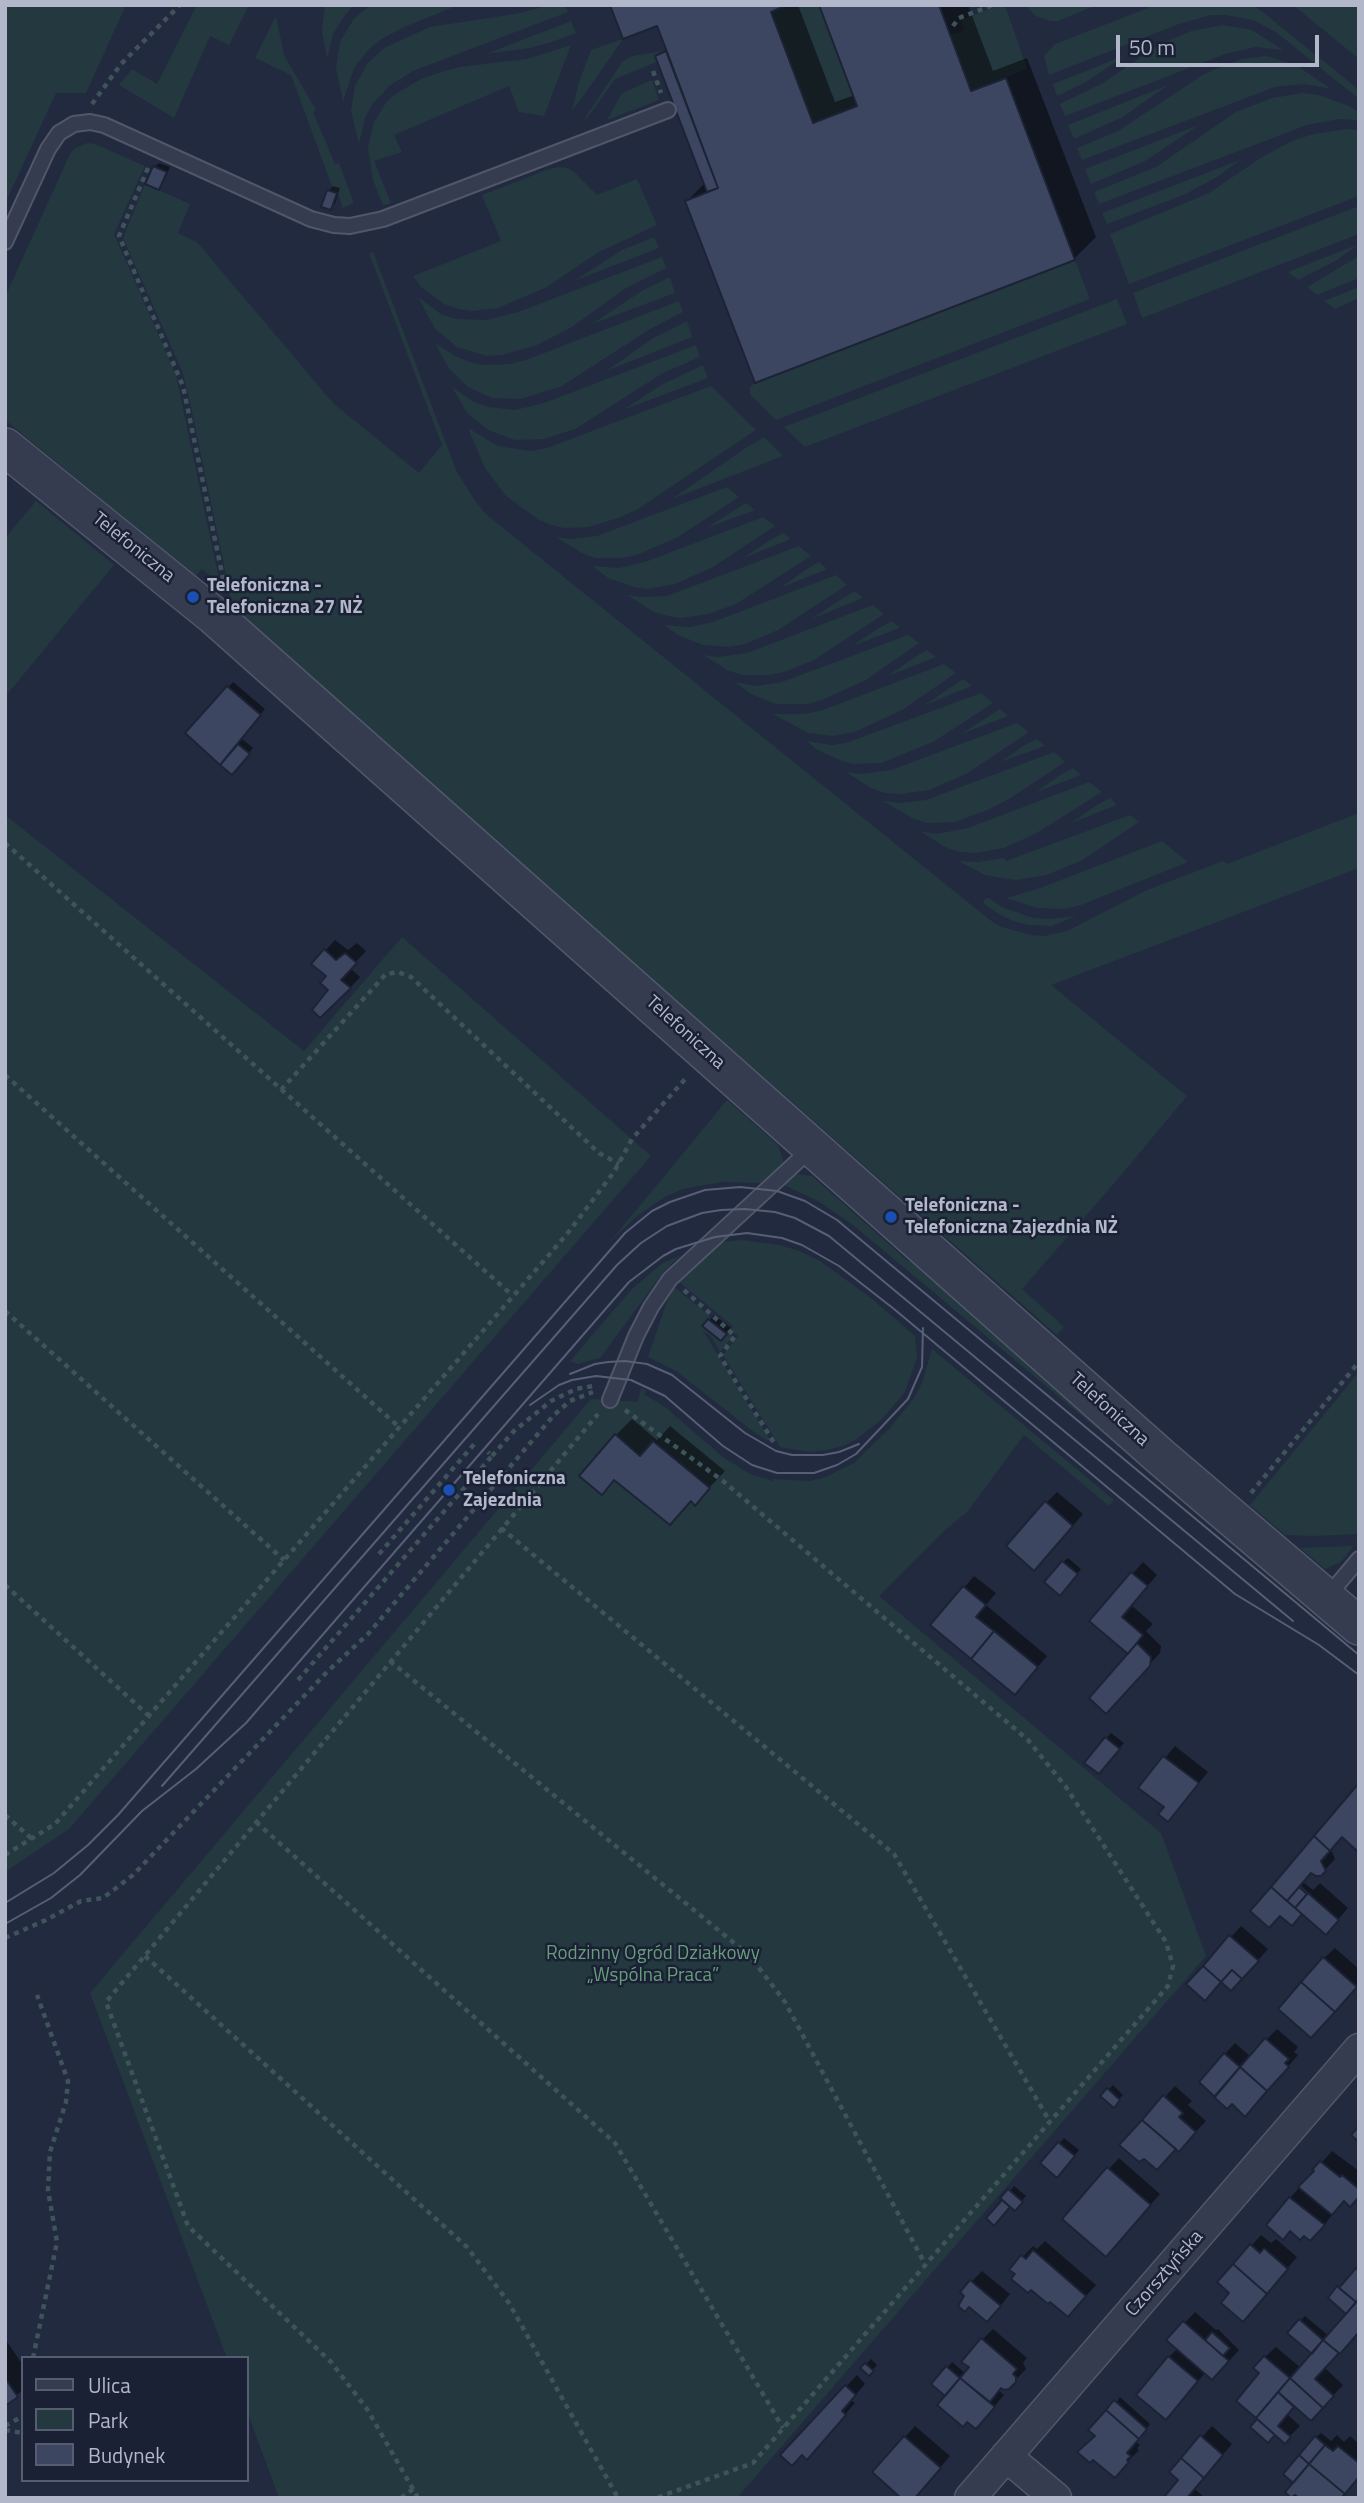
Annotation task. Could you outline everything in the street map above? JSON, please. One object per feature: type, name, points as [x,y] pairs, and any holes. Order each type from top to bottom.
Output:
[{"type":"street","name":"Telefoniczna","points":[[5,447],[213,615],[1162,1458],[1359,1626]]},
{"type":"street","name":"Czorsztyńska","points":[[970,2498],[1359,2049]]},
{"type":"street","points":[[1006,2456],[1056,2498]]},
{"type":"lane","points":[[5,242],[48,149],[59,133],[74,124],[90,122],[104,125],[312,219],[350,226],[383,219],[668,110]]},
{"type":"lane","points":[[613,1394],[636,1336],[670,1279],[813,1147]]},
{"type":"lane","points":[[1326,1598],[1359,1559]]},
{"type":"path","points":[[80,123],[103,86],[121,64],[180,5]]},
{"type":"path","points":[[953,26],[959,18],[993,5]]},
{"type":"path","points":[[653,71],[659,86]]},
{"type":"path","points":[[160,149],[150,164],[119,236],[178,370],[184,393],[226,598],[213,615]]},
{"type":"path","points":[[5,843],[512,1296]]},
{"type":"path","points":[[281,1090],[386,974],[398,972],[411,977],[599,1153],[619,1164]]},
{"type":"path","points":[[5,1855],[55,1824],[567,1234],[619,1164],[632,1139],[707,1053]]},
{"type":"path","points":[[5,1075],[399,1427]]},
{"type":"path","points":[[670,1279],[735,1336],[720,1356],[776,1446]]},
{"type":"path","points":[[5,1311],[284,1560]]},
{"type":"path","points":[[1250,1494],[1359,1362]]},
{"type":"path","points":[[298,1680],[490,1454],[525,1421],[562,1394],[576,1388],[593,1386],[613,1394],[723,1481],[1028,1741],[1066,1787],[1166,1942],[1173,1966],[1168,1986],[753,2463],[656,2498]]},
{"type":"path","points":[[418,2498],[367,2409],[331,2362],[188,2226],[106,2003],[613,1394]]},
{"type":"path","points":[[5,1938],[47,1920],[81,1901],[103,1898],[132,1875],[328,1671],[368,1634],[554,1415],[570,1401],[581,1396],[613,1394]]},
{"type":"path","points":[[379,1554],[476,1442]]},
{"type":"path","points":[[501,1528],[894,1854],[1050,2122]]},
{"type":"path","points":[[5,1585],[148,1715]]},
{"type":"path","points":[[390,1661],[750,1956],[785,2002],[925,2264]]},
{"type":"path","points":[[5,1815],[32,1839]]},
{"type":"path","points":[[256,1822],[615,2143],[783,2428]]},
{"type":"path","points":[[145,1956],[467,2247],[509,2303],[618,2498]]},
{"type":"path","points":[[33,2356],[57,2242],[48,2190],[50,2152],[66,2102],[68,2081],[37,1995]]},
{"type":"path","points":[[5,2428],[21,2417]]},
{"type":"path","points":[[401,2498],[413,2488]]},
{"type":"green space","points":[[5,5],[126,5],[86,93],[56,93],[5,204]]},
{"type":"green space","points":[[197,5],[249,5],[229,45],[210,36],[174,118],[119,85],[132,69],[157,84]]},
{"type":"green space","points":[[325,5],[354,5],[333,34],[327,59],[322,31]]},
{"type":"green space","points":[[370,5],[459,5],[404,27],[369,49],[354,68],[343,101],[336,68],[340,42],[353,20]]},
{"type":"green space","points":[[551,5],[565,5],[568,12],[413,71],[389,86],[372,105],[365,118],[359,144],[351,111],[355,86],[367,64],[384,48],[430,27],[515,14]]},
{"type":"green space","points":[[787,5],[819,5],[857,106],[813,123],[771,12]]},
{"type":"green space","points":[[1005,5],[1027,69],[971,91],[950,35],[964,30],[961,20]]},
{"type":"green space","points":[[1025,5],[1097,5],[1058,21],[1051,21],[1036,16]]},
{"type":"green space","points":[[1156,5],[1254,5],[1359,90],[1359,99],[1276,32],[1253,20],[1226,15],[1211,15],[1179,24],[1049,75],[1044,56],[1055,44]]},
{"type":"green space","points":[[1293,5],[1359,5],[1359,59]]},
{"type":"green space","points":[[276,16],[284,55],[316,110],[313,112],[335,164],[339,163],[354,203],[343,208],[337,191],[334,192],[291,75],[255,58]]},
{"type":"green space","points":[[571,21],[576,33],[530,48],[486,54]]},
{"type":"green space","points":[[1222,25],[1252,30],[1283,50],[1256,47],[1228,53],[1065,116],[1060,104],[1103,83],[1160,44],[1191,31]]},
{"type":"green space","points":[[623,39],[594,81],[572,111],[591,50]]},
{"type":"green space","points":[[571,45],[544,116],[519,112],[509,86],[394,135],[402,152],[374,161],[391,203],[383,205],[373,181],[368,147],[374,122],[387,101],[421,79],[441,72],[459,67],[527,59]]},
{"type":"green space","points":[[666,51],[669,57],[615,79],[586,120],[623,61],[632,56]]},
{"type":"green space","points":[[1126,55],[1086,82],[1057,96],[1053,84]]},
{"type":"green space","points":[[1266,56],[1296,65],[1331,89],[1305,84],[1275,87],[1082,160],[1077,148],[1118,131],[1204,74],[1241,59]]},
{"type":"green space","points":[[652,80],[659,100],[607,120],[622,93]]},
{"type":"green space","points":[[1168,85],[1123,117],[1074,139],[1068,125]]},
{"type":"green space","points":[[1303,93],[1319,95],[1349,106],[1359,112],[1359,120],[1339,119],[1307,125],[1099,204],[1094,192],[1156,167],[1236,112],[1272,98]]},
{"type":"green space","points":[[1199,125],[1145,161],[1091,184],[1085,169]]},
{"type":"green space","points":[[1359,130],[1359,196],[1129,284],[1110,234],[1209,193],[1262,157],[1292,141],[1313,134]]},
{"type":"green space","points":[[87,143],[145,166],[114,234],[176,375],[220,584],[202,569],[195,576],[5,420],[5,297],[70,154]]},
{"type":"green space","points":[[1240,160],[1217,177],[1186,194],[1107,224],[1102,213]]},
{"type":"green space","points":[[559,167],[568,168],[575,173],[597,195],[637,179],[657,225],[597,253],[547,287],[498,308],[472,311],[458,309],[444,304],[421,287],[413,276],[501,241],[482,195]]},
{"type":"green space","points":[[145,184],[190,204],[178,233],[197,242],[333,403],[419,473],[442,445],[369,253],[373,252],[457,472],[487,515],[1002,927],[1044,936],[1067,931],[1147,890],[1223,861],[1227,864],[1359,813],[1359,868],[1051,985],[1187,1096],[1022,1289],[1064,1327],[1057,1335],[230,608],[228,584],[182,371],[123,238]]},
{"type":"green space","points":[[1359,206],[1359,234],[1142,318],[1133,293]]},
{"type":"green space","points":[[654,237],[659,248],[574,281],[622,250]]},
{"type":"green space","points":[[1359,244],[1337,260],[1298,280],[1288,272]]},
{"type":"green space","points":[[1359,256],[1359,278],[1317,295],[1307,287]]},
{"type":"green space","points":[[662,257],[666,268],[626,288],[572,327],[537,345],[502,355],[487,356],[457,347],[435,329],[418,297],[441,314],[456,319],[486,320],[518,312]]},
{"type":"green space","points":[[1075,260],[1090,299],[776,420],[750,394],[750,387],[755,383]]},
{"type":"green space","points":[[670,277],[675,293],[592,324],[643,290]]},
{"type":"green space","points":[[1359,287],[1359,298],[1335,309],[1324,301]]},
{"type":"green space","points":[[1117,299],[1127,324],[805,447],[784,427]]},
{"type":"green space","points":[[679,301],[683,312],[650,329],[562,386],[521,399],[492,398],[468,387],[449,369],[435,343],[455,356],[481,365],[510,364]]},
{"type":"green space","points":[[687,321],[692,337],[606,371],[652,339]]},
{"type":"green space","points":[[696,345],[700,357],[663,373],[575,429],[544,439],[515,440],[488,430],[467,413],[452,387],[474,402],[488,407],[515,410],[544,403]]},
{"type":"green space","points":[[703,365],[708,378],[623,410],[661,385]]},
{"type":"green space","points":[[711,386],[756,430],[638,509],[589,527],[564,528],[551,525],[539,520],[506,496],[485,468],[468,428],[498,446],[531,451],[547,448]]},
{"type":"green space","points":[[764,437],[783,456],[672,499],[744,449]]},
{"type":"green space","points":[[727,487],[739,497],[678,537],[637,555],[595,558],[556,537],[570,539],[597,536]]},
{"type":"green space","points":[[36,501],[114,565],[5,697],[5,538]]},
{"type":"green space","points":[[746,503],[755,510],[707,528],[733,511]]},
{"type":"green space","points":[[763,517],[775,526],[713,567],[675,584],[648,589],[634,587],[608,578],[592,566],[619,568],[645,562]]},
{"type":"green space","points":[[783,533],[791,539],[743,558],[767,542]]},
{"type":"green space","points":[[799,546],[811,556],[736,604],[708,614],[680,618],[668,616],[654,612],[627,595],[667,596]]},
{"type":"green space","points":[[819,562],[827,569],[780,588],[807,569]]},
{"type":"green space","points":[[836,575],[847,585],[778,630],[745,644],[730,647],[703,645],[678,635],[664,625],[690,627],[713,622]]},
{"type":"green space","points":[[855,591],[863,598],[811,619],[840,600]]},
{"type":"green space","points":[[873,605],[884,614],[814,660],[784,672],[743,675],[729,671],[703,655],[718,657],[747,653]]},
{"type":"green space","points":[[892,621],[900,628],[852,646],[879,628]]},
{"type":"green space","points":[[908,635],[919,643],[866,680],[822,700],[807,704],[776,704],[751,694],[735,682],[757,686],[782,682]]},
{"type":"green space","points":[[927,650],[936,657],[886,677],[915,657]]},
{"type":"green space","points":[[944,664],[956,673],[902,710],[855,732],[832,736],[808,733],[773,714],[805,714],[823,710]]},
{"type":"green space","points":[[963,679],[972,686],[925,705],[951,687]]},
{"type":"green space","points":[[981,693],[993,703],[933,742],[881,763],[853,764],[842,761],[806,741],[832,745],[846,743]]},
{"type":"green space","points":[[1000,709],[1008,716],[961,734],[989,716]]},
{"type":"green space","points":[[1017,723],[1029,732],[966,774],[929,790],[885,793],[871,788],[846,772],[861,774],[891,770]]},
{"type":"green space","points":[[1037,739],[1045,746],[1000,762],[1025,745]]},
{"type":"green space","points":[[1054,752],[1065,762],[1009,799],[955,822],[927,823],[914,819],[883,801],[898,803],[926,800]]},
{"type":"green space","points":[[1073,768],[1081,775],[1036,792],[1059,776]]},
{"type":"green space","points":[[1089,782],[1102,792],[1035,834],[1004,848],[975,853],[960,852],[945,847],[920,831],[936,834],[968,828]]},
{"type":"green space","points":[[1110,798],[1117,805],[1071,823],[1097,805]]},
{"type":"green space","points":[[5,815],[304,1051],[402,937],[651,1156],[69,1829],[5,1872]]},
{"type":"green space","points":[[1130,815],[1139,822],[1081,861],[1046,875],[1016,880],[1001,878],[985,875],[958,861],[977,862],[1004,858],[1006,861]]},
{"type":"green space","points":[[1162,841],[1188,862],[1065,909],[1037,908],[1006,898],[1040,888]]},
{"type":"green space","points":[[989,898],[1002,907],[1033,918],[1076,916],[1052,926],[1028,925],[1013,921],[983,903]]},
{"type":"green space","points":[[727,1100],[778,1145],[784,1162],[761,1183],[722,1182],[683,1189],[665,1197],[637,1216],[609,1243]]},
{"type":"green space","points":[[796,1174],[812,1176],[909,1262],[916,1256],[1145,1460],[1143,1467],[853,1225],[818,1201],[784,1185]]},
{"type":"green space","points":[[741,1240],[780,1245],[820,1261],[871,1298],[915,1336],[917,1358],[905,1392],[883,1418],[857,1439],[843,1446],[810,1452],[780,1447],[723,1355],[738,1336],[731,1330],[733,1326],[679,1282],[722,1242]]},
{"type":"green space","points":[[681,1255],[665,1270],[600,1358],[577,1364],[570,1361],[631,1290],[661,1264]]},
{"type":"green space","points":[[674,1287],[710,1316],[703,1327],[721,1341],[728,1333],[732,1337],[720,1352],[710,1335],[703,1331],[772,1443],[755,1433],[676,1371],[648,1357]]},
{"type":"green space","name":"Rodzinny Ogród Działkowy „Wspólna Praca”","points":[[932,1349],[1114,1500],[1109,1506],[1024,1435],[968,1511],[945,1530],[879,1596],[1161,1833],[1206,1956],[737,2498],[279,2498],[248,2414],[248,2356],[226,2356],[90,1993],[591,1399],[638,1402],[641,1388],[646,1390],[644,1394],[665,1407],[723,1457],[750,1474],[773,1481],[809,1481],[823,1478],[854,1463],[890,1428],[914,1398],[922,1383]]},
{"type":"green space","points":[[1359,1372],[1359,1534],[1285,1535],[1250,1505]]},
{"type":"green space","points":[[1353,1546],[1341,1562],[1325,1569],[1300,1548]]},
{"type":"building","points":[[610,5],[787,5],[771,12],[813,123],[857,106],[819,5],[939,5],[971,91],[1006,78],[1075,260],[755,383],[685,201],[718,188],[669,57],[657,26],[623,39]]},
{"type":"building","points":[[666,51],[718,188],[707,192],[655,56]]},
{"type":"building","points":[[153,166],[167,172],[159,190],[145,184]]},
{"type":"building","points":[[327,190],[337,193],[331,210],[321,207]]},
{"type":"building","points":[[227,686],[261,715],[220,765],[185,733]]},
{"type":"building","points":[[238,744],[250,754],[232,775],[220,765]]},
{"type":"building","points":[[324,949],[336,960],[345,953],[357,963],[341,980],[351,988],[320,1018],[312,1010],[328,990],[320,983],[326,976],[311,964]]},
{"type":"building","points":[[708,1319],[727,1334],[721,1341],[702,1326]]},
{"type":"building","points":[[615,1434],[640,1456],[653,1441],[710,1488],[695,1506],[691,1501],[670,1525],[614,1480],[602,1495],[579,1476]]},
{"type":"building","points":[[1045,1501],[1073,1526],[1034,1571],[1006,1546]]},
{"type":"building","points":[[1062,1561],[1078,1574],[1060,1596],[1044,1582]]},
{"type":"building","points":[[1131,1572],[1148,1586],[1122,1617],[1143,1635],[1128,1654],[1089,1621]]},
{"type":"building","points":[[963,1586],[986,1605],[976,1617],[994,1631],[971,1659],[930,1625]]},
{"type":"building","points":[[994,1631],[1038,1667],[1015,1695],[971,1659]]},
{"type":"building","points":[[1137,1643],[1151,1657],[1150,1666],[1106,1714],[1089,1698]]},
{"type":"building","points":[[1105,1737],[1120,1749],[1099,1774],[1084,1763]]},
{"type":"building","points":[[1163,1756],[1199,1783],[1168,1822],[1158,1814],[1164,1807],[1138,1788]]},
{"type":"building","points":[[1359,1783],[1359,1849],[1357,1851],[1342,1837],[1330,1851],[1314,1836]]},
{"type":"building","points":[[1314,1836],[1330,1851],[1321,1861],[1326,1871],[1321,1876],[1311,1873],[1287,1901],[1271,1887]]},
{"type":"building","points":[[1271,1887],[1302,1914],[1292,1926],[1280,1916],[1269,1928],[1250,1911]]},
{"type":"building","points":[[1299,1887],[1307,1894],[1295,1908],[1287,1901]]},
{"type":"building","points":[[1308,1893],[1339,1920],[1326,1935],[1295,1908]]},
{"type":"building","points":[[1229,1935],[1259,1961],[1242,1979],[1232,1970],[1221,1982],[1203,1966]]},
{"type":"building","points":[[1323,1957],[1357,1987],[1335,2012],[1301,1982]]},
{"type":"building","points":[[1203,1966],[1221,1982],[1205,2001],[1186,1984]]},
{"type":"building","points":[[1232,1970],[1242,1979],[1231,1991],[1221,1982]]},
{"type":"building","points":[[1301,1982],[1335,2012],[1311,2038],[1278,2009]]},
{"type":"building","points":[[1265,2038],[1289,2059],[1285,2063],[1289,2067],[1267,2091],[1240,2067]]},
{"type":"building","points":[[1224,2053],[1240,2067],[1215,2097],[1199,2082]]},
{"type":"building","points":[[1240,2067],[1267,2091],[1245,2117],[1232,2104],[1227,2109],[1214,2097]]},
{"type":"building","points":[[1107,2088],[1120,2100],[1114,2108],[1100,2096]]},
{"type":"building","points":[[1163,2095],[1183,2113],[1179,2117],[1196,2132],[1179,2152],[1142,2120]]},
{"type":"building","points":[[1142,2120],[1176,2149],[1157,2170],[1144,2159],[1139,2162],[1119,2145]]},
{"type":"building","points":[[1359,2126],[1359,2142],[1351,2135]]},
{"type":"building","points":[[1058,2142],[1075,2156],[1057,2178],[1040,2163]]},
{"type":"building","points":[[1320,2161],[1359,2189],[1359,2197],[1350,2207],[1344,2201],[1332,2215],[1298,2187]]},
{"type":"building","points":[[1107,2167],[1151,2205],[1106,2257],[1062,2219]]},
{"type":"building","points":[[1008,2189],[1023,2202],[1015,2211],[1000,2198]]},
{"type":"building","points":[[1289,2197],[1325,2225],[1310,2241],[1304,2236],[1300,2240],[1290,2231],[1283,2240],[1266,2225]]},
{"type":"building","points":[[1002,2200],[1010,2207],[994,2226],[986,2218]]},
{"type":"building","points":[[1250,2244],[1260,2253],[1264,2248],[1288,2269],[1267,2294],[1233,2264]]},
{"type":"building","points":[[1033,2250],[1086,2296],[1068,2317],[1050,2302],[1048,2304],[1031,2290],[1028,2293],[1011,2279],[1015,2274],[1009,2270],[1021,2255],[1026,2259]]},
{"type":"building","points":[[1233,2264],[1267,2294],[1243,2322],[1221,2303],[1229,2293],[1217,2282]]},
{"type":"building","points":[[1356,2268],[1359,2271],[1359,2299],[1356,2302],[1339,2288]]},
{"type":"building","points":[[970,2280],[1001,2306],[987,2322],[969,2307],[965,2312],[958,2306],[964,2296],[960,2292]]},
{"type":"building","points":[[1337,2286],[1356,2302],[1346,2314],[1328,2298]]},
{"type":"building","points":[[1359,2299],[1359,2332],[1340,2354],[1323,2340]]},
{"type":"building","points":[[1299,2319],[1323,2340],[1312,2354],[1287,2333]]},
{"type":"building","points":[[1183,2321],[1229,2361],[1212,2380],[1166,2340]]},
{"type":"building","points":[[1212,2332],[1230,2348],[1223,2356],[1205,2340]]},
{"type":"building","points":[[981,2338],[1017,2369],[1013,2374],[1016,2382],[1009,2389],[1001,2388],[990,2402],[960,2378],[969,2367],[961,2362]]},
{"type":"building","points":[[1323,2340],[1339,2353],[1315,2379],[1334,2396],[1323,2408],[1290,2378]]},
{"type":"building","points":[[1168,2356],[1198,2381],[1166,2420],[1136,2395]]},
{"type":"building","points":[[1264,2356],[1290,2378],[1256,2418],[1236,2401],[1259,2373],[1253,2368]]},
{"type":"building","points":[[865,2363],[874,2371],[869,2376],[860,2368]]},
{"type":"building","points":[[946,2366],[960,2378],[945,2396],[931,2384]]},
{"type":"building","points":[[5,2378],[18,2397],[5,2406]]},
{"type":"building","points":[[960,2378],[995,2407],[976,2429],[967,2422],[963,2427],[937,2405]]},
{"type":"building","points":[[1290,2378],[1323,2408],[1311,2421],[1278,2392]]},
{"type":"building","points":[[845,2385],[856,2395],[842,2411],[846,2415],[807,2460],[802,2455],[792,2466],[780,2455]]},
{"type":"building","points":[[1278,2392],[1294,2407],[1278,2426],[1291,2437],[1285,2444],[1256,2418]]},
{"type":"building","points":[[1114,2400],[1147,2429],[1139,2439],[1106,2410]]},
{"type":"building","points":[[1106,2410],[1139,2439],[1127,2453],[1131,2456],[1127,2460],[1129,2462],[1115,2478],[1093,2460],[1090,2463],[1077,2452],[1095,2436],[1088,2430]]},
{"type":"building","points":[[1257,2419],[1275,2435],[1268,2443],[1250,2427]]},
{"type":"building","points":[[1200,2435],[1223,2455],[1204,2478],[1181,2458]]},
{"type":"building","points":[[904,2436],[941,2468],[915,2498],[901,2498],[872,2472]]},
{"type":"building","points":[[1315,2436],[1325,2445],[1309,2464],[1299,2455]]},
{"type":"building","points":[[1325,2445],[1333,2451],[1338,2446],[1359,2463],[1359,2477],[1345,2494],[1309,2464]]},
{"type":"building","points":[[1299,2455],[1309,2464],[1293,2483],[1283,2474]]},
{"type":"building","points":[[1181,2458],[1204,2478],[1187,2498],[1165,2498],[1178,2480],[1169,2472]]},
{"type":"building","points":[[1309,2464],[1345,2494],[1341,2498],[1299,2498],[1295,2495],[1291,2498],[1285,2492]]},
{"type":"tram line","points":[[5,1903],[54,1873],[118,1815],[625,1233],[652,1211],[705,1190],[740,1187],[777,1191],[805,1201],[837,1220],[1359,1655]]},
{"type":"tram line","points":[[162,1786],[617,1265],[641,1243],[667,1226],[702,1213],[721,1210],[775,1212],[795,1218],[829,1236],[1293,1621]]},
{"type":"tram line","points":[[5,1924],[51,1898],[80,1875],[142,1811],[196,1769],[246,1723],[629,1282],[676,1249],[715,1237],[747,1233],[782,1238],[802,1245],[839,1266],[1235,1594],[1319,1645],[1359,1675]]},
{"type":"tram line","points":[[530,1405],[559,1385],[572,1380],[596,1376],[631,1380],[665,1396],[723,1446],[752,1465],[777,1473],[814,1473],[837,1465],[856,1454],[908,1399],[922,1367],[923,1328]]},
{"type":"tram line","points":[[570,1374],[608,1362],[647,1364],[672,1375],[745,1433],[776,1451],[792,1455],[823,1455],[859,1444]]},
{"type":"place","name":"Telefoniczna - Telefoniczna 27 NŻ","points":[[193,597]]},
{"type":"place","name":"Telefoniczna - Telefoniczna Zajezdnia NŻ","points":[[891,1217]]},
{"type":"place","name":"Telefoniczna Zajezdnia","points":[[449,1490]]}]
